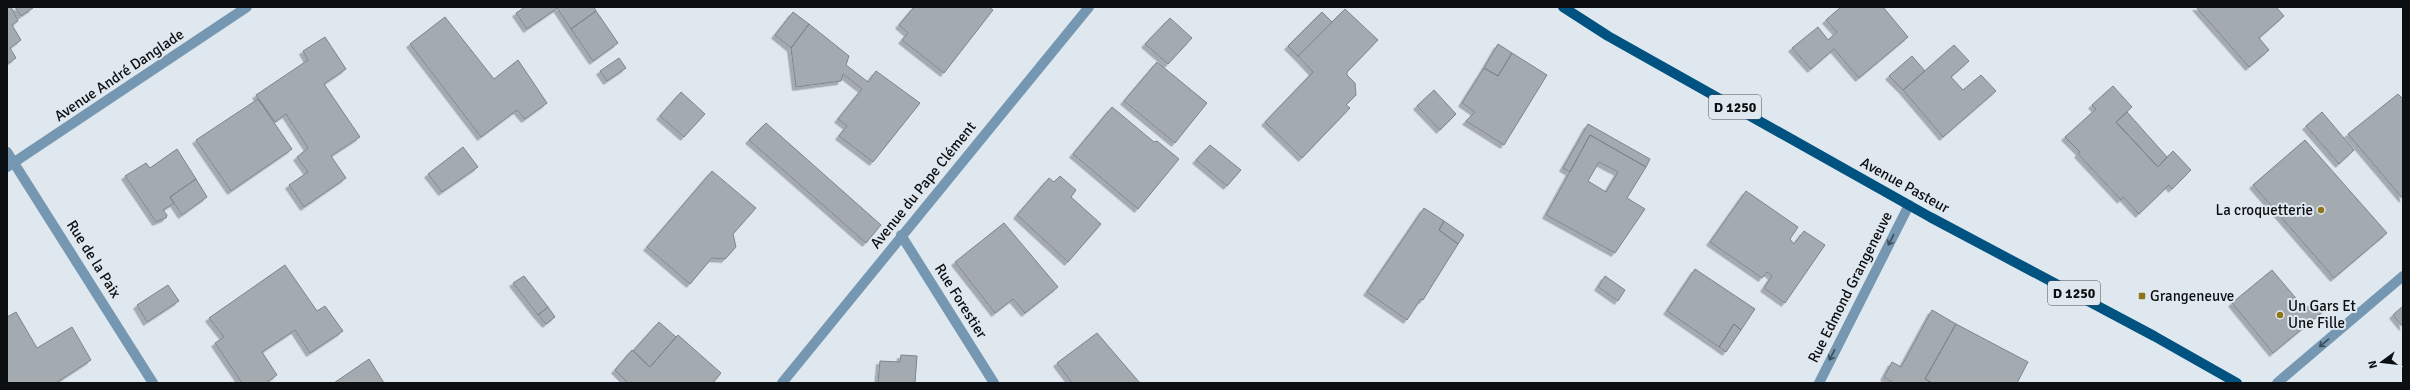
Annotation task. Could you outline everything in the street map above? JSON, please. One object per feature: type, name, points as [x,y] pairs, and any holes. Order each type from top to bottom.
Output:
[{"type":"main road","name":"Avenue Pasteur","points":[[1563,7],[1608,36],[1909,205],[2184,352],[2237,383]]},
{"type":"street","name":"Avenue André Danglade","points":[[10,165],[247,7]]},
{"type":"street","name":"Avenue du Pape Clément","points":[[782,383],[1089,7]]},
{"type":"street","name":"Rue de la Paix","points":[[7,152],[10,165],[153,383]]},
{"type":"street","name":"Rue Edmond Grangeneuve","points":[[1819,383],[1909,205]]},
{"type":"street","name":"Rue Forestier","points":[[902,235],[994,383]]},
{"type":"street","points":[[2277,383],[2403,276]]},
{"type":"building","points":[[7,7],[11,7],[18,21],[12,25],[21,40],[10,48],[16,58],[7,64]]},
{"type":"building","points":[[15,7],[32,7],[33,8],[21,16]]},
{"type":"building","points":[[525,7],[559,7],[527,29],[516,13]]},
{"type":"building","points":[[594,7],[596,11],[571,29],[557,8]]},
{"type":"building","points":[[914,7],[989,7],[993,10],[944,73],[902,40],[908,33],[899,25]]},
{"type":"building","points":[[1841,7],[1883,7],[1908,37],[1859,78],[1834,49],[1811,69],[1792,48],[1818,27],[1828,40],[1837,32],[1826,20]]},
{"type":"building","points":[[2196,7],[2276,7],[2284,16],[2259,38],[2269,50],[2249,67]]},
{"type":"building","points":[[1345,9],[1378,40],[1347,72],[1347,75],[1355,83],[1356,95],[1346,105],[1350,108],[1302,158],[1265,122],[1313,72],[1298,56]]},
{"type":"building","points":[[596,11],[618,43],[593,61],[571,29]]},
{"type":"building","points":[[793,12],[809,24],[791,48],[775,35]]},
{"type":"building","points":[[1322,12],[1332,22],[1298,56],[1288,46]]},
{"type":"building","points":[[445,17],[494,79],[518,60],[547,103],[525,119],[517,110],[481,137],[410,44]]},
{"type":"building","points":[[1170,18],[1192,38],[1168,64],[1145,44]]},
{"type":"building","points":[[809,24],[849,56],[846,65],[868,82],[876,71],[920,103],[873,162],[839,136],[847,126],[838,119],[862,89],[843,74],[841,81],[796,87],[791,48]]},
{"type":"building","points":[[325,37],[346,69],[324,84],[360,137],[331,156],[346,178],[304,207],[289,185],[308,172],[297,157],[308,148],[286,114],[275,122],[256,95],[308,60],[303,51]]},
{"type":"building","points":[[1498,44],[1512,53],[1498,76],[1484,68]]},
{"type":"building","points":[[1954,45],[1969,61],[1951,77],[1963,90],[1981,75],[1996,91],[1943,137],[1903,90]]},
{"type":"building","points":[[1512,53],[1547,75],[1504,145],[1466,121],[1475,112],[1462,103],[1484,68],[1498,76]]},
{"type":"building","points":[[1912,56],[1925,71],[1903,90],[1889,76]]},
{"type":"building","points":[[619,58],[626,68],[607,81],[600,71]]},
{"type":"building","points":[[1157,62],[1207,103],[1175,143],[1124,101]]},
{"type":"building","points":[[2113,86],[2132,107],[2116,122],[2158,167],[2173,151],[2191,170],[2172,189],[2169,185],[2139,214],[2123,197],[2121,200],[2078,154],[2080,152],[2065,137],[2096,109],[2092,105]]},
{"type":"building","points":[[1434,90],[1456,114],[1440,130],[1417,106]]},
{"type":"building","points":[[681,92],[705,114],[684,137],[660,116]]},
{"type":"building","points":[[2398,94],[2403,99],[2403,199],[2348,134]]},
{"type":"building","points":[[258,99],[292,149],[231,191],[196,140]]},
{"type":"building","points":[[1112,107],[1154,142],[1157,141],[1179,159],[1138,209],[1073,154]]},
{"type":"building","points":[[2127,112],[2167,157],[2158,167],[2116,122]]},
{"type":"building","points":[[2322,112],[2354,150],[2339,164],[2306,126]]},
{"type":"building","points":[[766,123],[881,225],[866,243],[749,140]]},
{"type":"building","points":[[1588,124],[1650,159],[1646,167],[1590,135],[1570,172],[1563,168]]},
{"type":"building","points":[[1590,135],[1646,167],[1627,198],[1645,209],[1615,253],[1546,215]],"holes":[[[1599,162],[1618,172],[1606,192],[1588,181]]]},
{"type":"building","points":[[2305,140],[2387,233],[2334,278],[2253,185]]},
{"type":"building","points":[[1210,145],[1241,170],[1227,186],[1196,160]]},
{"type":"building","points":[[463,147],[478,167],[442,192],[428,174]]},
{"type":"building","points":[[177,149],[196,179],[170,197],[174,203],[163,210],[167,215],[166,218],[156,222],[125,176],[146,163],[150,168]]},
{"type":"building","points":[[712,171],[756,208],[733,234],[736,247],[725,259],[712,258],[690,284],[647,247]]},
{"type":"building","points":[[1060,176],[1076,190],[1071,197],[1101,224],[1068,262],[1017,215],[1049,178],[1054,182]]},
{"type":"building","points":[[196,179],[207,197],[182,215],[170,197]]},
{"type":"building","points":[[1746,191],[1798,227],[1790,239],[1794,244],[1804,231],[1825,245],[1785,303],[1764,288],[1772,276],[1767,272],[1762,278],[1710,242]]},
{"type":"building","points":[[1424,208],[1444,221],[1439,230],[1458,244],[1423,300],[1421,299],[1407,320],[1367,292]]},
{"type":"building","points":[[1444,221],[1464,235],[1458,244],[1439,230]]},
{"type":"building","points":[[1004,223],[1058,287],[1025,313],[1013,299],[995,313],[955,262]]},
{"type":"building","points":[[285,265],[317,311],[325,306],[343,331],[310,353],[295,330],[262,352],[277,375],[266,383],[242,383],[215,343],[224,337],[209,318]]},
{"type":"building","points":[[1695,269],[1755,309],[1741,330],[1734,324],[1719,347],[1667,311]]},
{"type":"building","points":[[2272,270],[2305,309],[2317,299],[2326,309],[2273,353],[2232,303]]},
{"type":"building","points":[[524,276],[548,307],[538,315],[513,283]]},
{"type":"building","points":[[1605,276],[1625,290],[1618,301],[1598,287]]},
{"type":"building","points":[[168,285],[179,301],[147,322],[137,305]]},
{"type":"building","points":[[2403,306],[2403,327],[2393,315]]},
{"type":"building","points":[[548,307],[555,317],[546,324],[538,315]]},
{"type":"building","points":[[1932,310],[1956,324],[1925,379],[1932,383],[1893,383],[1884,377],[1892,362],[1901,367]]},
{"type":"building","points":[[16,312],[37,348],[72,327],[91,360],[56,383],[7,383],[7,317]]},
{"type":"building","points":[[659,322],[676,337],[650,367],[633,351]]},
{"type":"building","points":[[1734,324],[1741,330],[1726,352],[1719,347]]},
{"type":"building","points":[[1956,324],[2028,362],[2017,383],[1932,383],[1925,379]]},
{"type":"building","points":[[1097,333],[1140,383],[1072,383],[1057,363]]},
{"type":"building","points":[[678,335],[721,373],[713,383],[628,383],[615,370],[632,350],[650,367]]},
{"type":"building","points":[[901,355],[917,356],[915,383],[878,383],[880,361],[900,362]]},
{"type":"building","points":[[369,359],[384,383],[334,383]]},
{"type":"place","name":"La croquetterie","points":[[2321,210]]},
{"type":"place","name":"Grangeneuve","points":[[2142,296]]},
{"type":"place","name":"Un Gars Et Une Fille","points":[[2280,315]]}]
